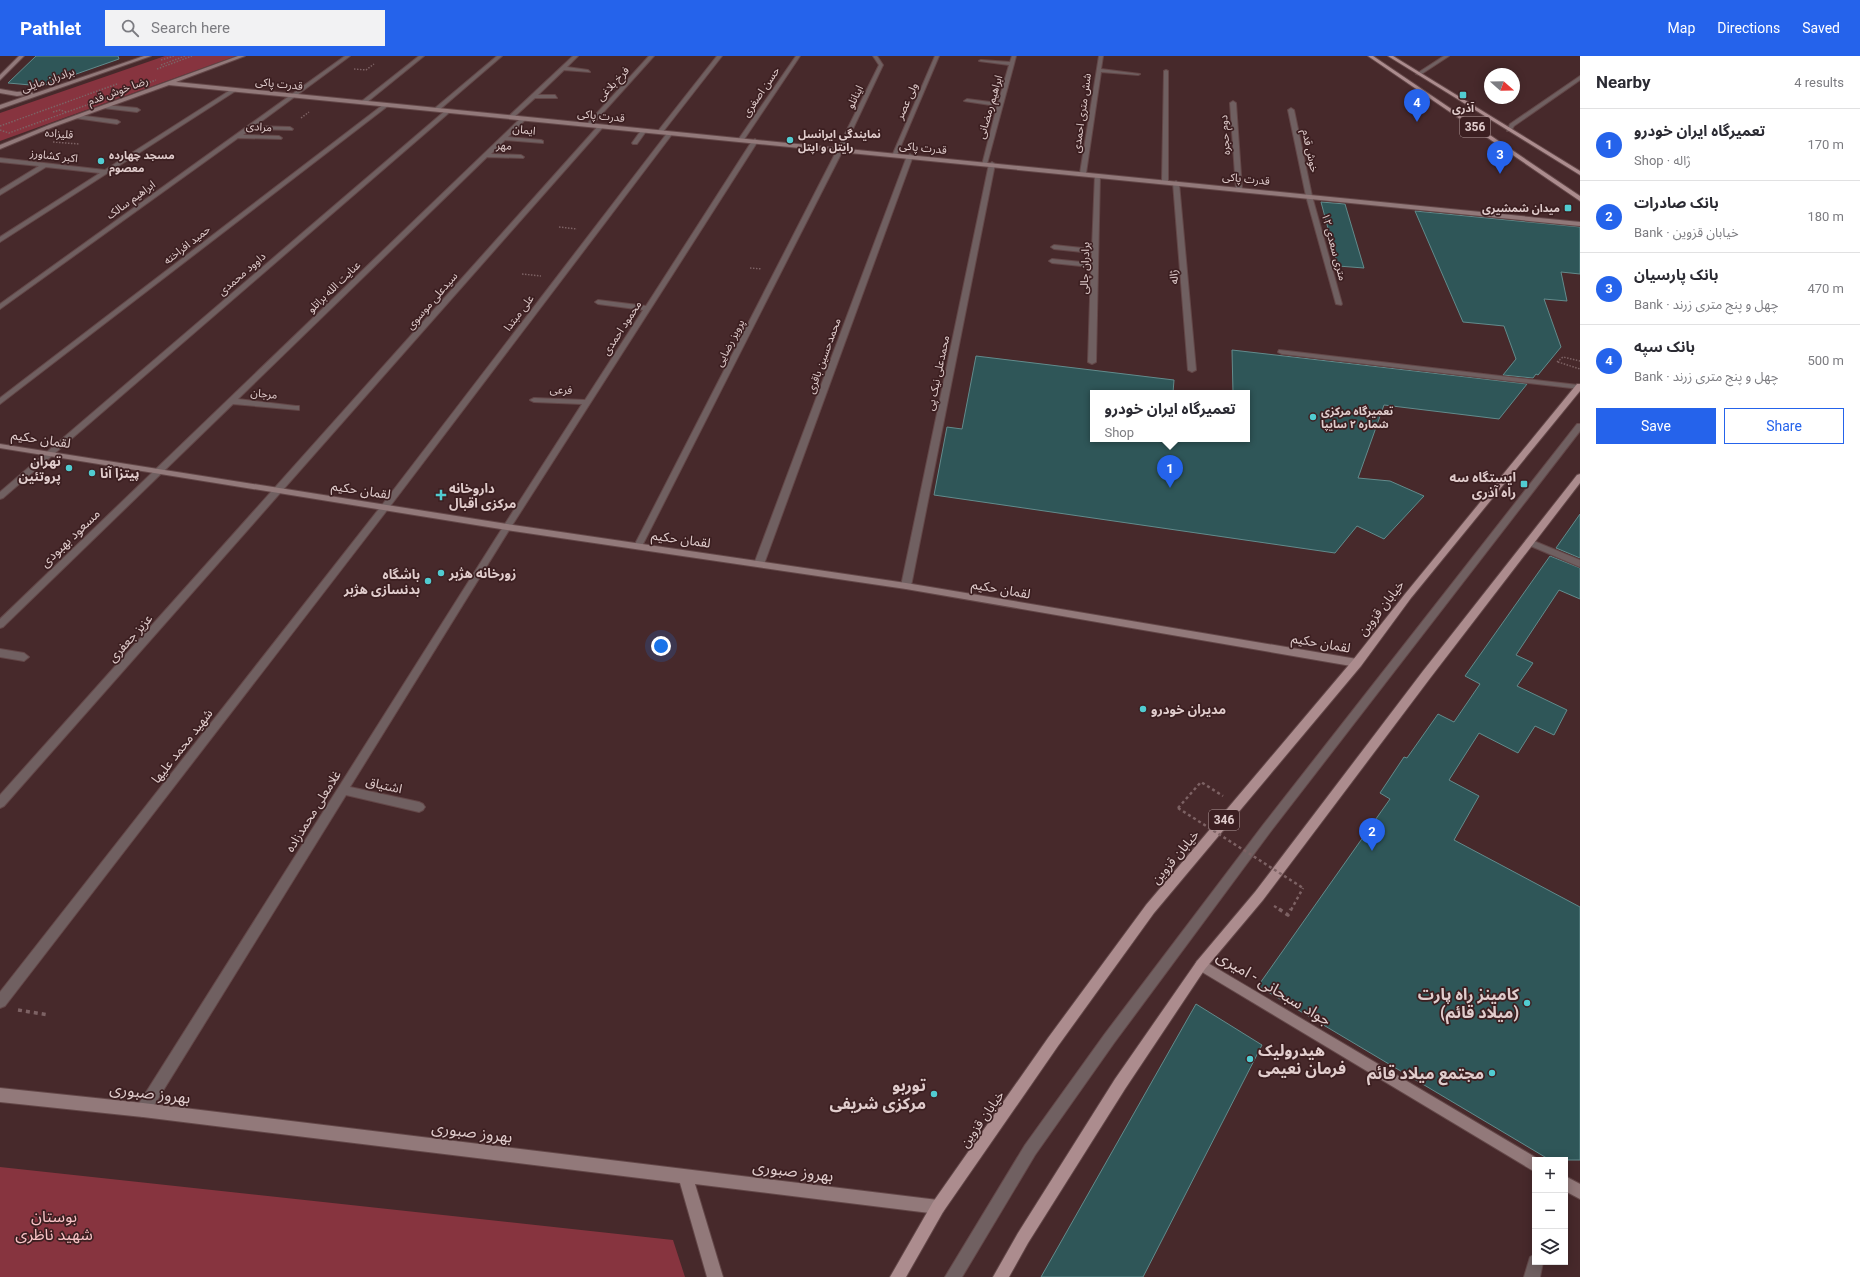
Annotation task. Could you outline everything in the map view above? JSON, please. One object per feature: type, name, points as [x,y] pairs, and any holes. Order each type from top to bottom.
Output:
[{"type":"main road","name":"356","points":[[1370,56],[1580,199]]},
{"type":"main road","name":"356","points":[[1390,56],[1580,173]]},
{"type":"main road","name":"خیابان قزوین","points":[[898,1277],[938,1207],[1053,1042],[1150,909],[1357,663],[1408,596],[1579,386]]},
{"type":"main road","points":[[1001,1277],[1022,1238],[1116,1090],[1201,965],[1260,896],[1427,674],[1580,477]]},
{"type":"street","points":[[1,77],[22,56]]},
{"type":"street","name":"برادران مایلی","points":[[0,108],[149,56]]},
{"type":"street","name":"رضا خوش قدم","points":[[0,146],[243,56]]},
{"type":"street","name":"ابراهیم سالک","points":[[0,307],[348,56]]},
{"type":"street","points":[[364,102],[422,56]]},
{"type":"street","points":[[436,110],[500,56]]},
{"type":"street","points":[[511,117],[576,56]]},
{"type":"street","name":"فرخ بلاغی","points":[[589,125],[652,56]]},
{"type":"street","points":[[660,132],[720,56]]},
{"type":"street","name":"حسن اصغری","points":[[741,140],[798,56]]},
{"type":"street","name":"اینانلو","points":[[840,150],[881,65],[875,56]]},
{"type":"street","name":"ولی عصر","points":[[894,155],[937,56]]},
{"type":"street","name":"ابراهیم رمضانی","points":[[988,164],[1000,104],[1014,56]]},
{"type":"street","name":"شش متری احمدی","points":[[1083,174],[1100,56]]},
{"type":"street","points":[[1418,74],[1447,56]]},
{"type":"street","points":[[981,61],[1012,64]]},
{"type":"street","points":[[563,68],[588,71]]},
{"type":"street","points":[[1099,70],[1138,74]]},
{"type":"street","points":[[1165,182],[1166,71]]},
{"type":"street","points":[[1509,130],[1512,125],[1580,78]]},
{"type":"street","name":"قدرت پاکی","points":[[169,83],[1176,182],[1580,224]]},
{"type":"street","points":[[0,91],[17,94],[49,90]]},
{"type":"street","points":[[0,240],[234,90]]},
{"type":"street","points":[[534,96],[554,97]]},
{"type":"street","points":[[966,101],[1000,104]]},
{"type":"street","name":"دوم حجره","points":[[1233,103],[1239,189]]},
{"type":"street","name":"حمید افراخته","points":[[0,402],[386,105]]},
{"type":"street","points":[[104,107],[137,110]]},
{"type":"street","name":"خوش قدم","points":[[1291,110],[1309,196]]},
{"type":"street","name":"داوود محمدی","points":[[0,496],[448,111]]},
{"type":"street","points":[[77,117],[117,122]]},
{"type":"street","name":"عنایت الله براتلو","points":[[159,471],[524,118]]},
{"type":"street","name":"سیدعلی موسوی","points":[[280,490],[602,126]]},
{"type":"street","points":[[250,127],[290,129]]},
{"type":"street","points":[[636,143],[644,130]]},
{"type":"street","name":"علی مبتدا","points":[[385,507],[670,133]]},
{"type":"street","name":"مرادی","points":[[238,136],[279,138]]},
{"type":"street","name":"ایمان","points":[[504,138],[541,142]]},
{"type":"street","name":"محمود احمدی","points":[[507,526],[755,141]]},
{"type":"street","name":"پرویز رضایی","points":[[638,546],[840,150]]},
{"type":"street","name":"مهر","points":[[487,154],[521,156]]},
{"type":"street","name":"محمدحسین باقری","points":[[759,564],[910,156]]},
{"type":"street","name":"اکبر کشاورز","points":[[0,160],[106,172]]},
{"type":"street","name":"محمدعلی نیک پی","points":[[906,586],[988,164]]},
{"type":"street","points":[[0,193],[45,165]]},
{"type":"street","name":"برادران چالی","points":[[1092,362],[1097,175]]},
{"type":"street","name":"ژاله","points":[[1176,182],[1192,370]]},
{"type":"street","name":"۱۲ متری سعدی","points":[[1309,196],[1339,304]]},
{"type":"street","points":[[1054,247],[1095,251]]},
{"type":"street","points":[[1052,261],[1095,265]]},
{"type":"street","points":[[598,302],[647,308]]},
{"type":"street","points":[[1282,352],[1579,386]]},
{"type":"street","name":"فرعی","points":[[534,400],[587,402]]},
{"type":"street","name":"مرجان","points":[[231,401],[296,408]]},
{"type":"street","points":[[953,1277],[1030,1150],[1109,1039],[1267,828],[1580,426]]},
{"type":"street","name":"لقمان حکیم","points":[[0,446],[507,526],[906,586],[1357,663]]},
{"type":"street","name":"مسعود بهبودی","points":[[0,625],[159,471]]},
{"type":"street","name":"عزیز جعفری","points":[[0,803],[280,490]]},
{"type":"street","name":"شهید محمد علیها","points":[[0,1002],[385,507]]},
{"type":"street","name":"غلامعلی محمدزاده","points":[[143,1110],[507,526]]},
{"type":"street","points":[[1529,542],[1580,564]]},
{"type":"street","points":[[0,653],[24,657]]},
{"type":"street","name":"اشتیاق","points":[[343,790],[419,807]]},
{"type":"street","name":"جواد سبحانی - امیری","points":[[1201,965],[1532,1163]]},
{"type":"street","name":"بهروز صبوری","points":[[0,1095],[143,1110],[938,1207]]},
{"type":"street","points":[[686,1176],[715,1277]]},
{"type":"street","points":[[1568,1185],[1580,1192]]},
{"type":"street","points":[[1532,1277],[1534,1265]]},
{"type":"path","points":[[151,72],[196,56]]},
{"type":"path","points":[[0,130],[9,133],[156,80]]},
{"type":"path","points":[[0,126],[121,83]]},
{"type":"path","points":[[53,112],[60,110],[66,112]]},
{"type":"path","name":"قلیزاده","points":[[52,141],[79,144]]},
{"type":"path","points":[[1580,361],[1563,357],[1557,362],[1580,369]]},
{"type":"path","points":[[1237,805],[1201,782],[1178,808],[1303,888],[1288,915]]},
{"type":"path","points":[[14,1010],[49,1015]]},
{"type":"green space","points":[[165,56],[236,56],[0,141],[0,113]]},
{"type":"green space","name":"بوستان شهید ناظری","points":[[0,1167],[673,1240],[685,1277],[0,1277]]},
{"type":"building","points":[[36,56],[118,56],[119,59],[42,86],[8,83]]},
{"type":"building","points":[[1321,202],[1345,204],[1364,268],[1338,266]]},
{"type":"building","points":[[1415,211],[1580,227],[1580,274],[1561,272],[1567,301],[1544,299],[1561,347],[1538,375],[1536,374],[1533,378],[1503,375],[1516,359],[1504,326],[1463,322]]},
{"type":"building","points":[[1232,350],[1527,384],[1499,419],[1384,405],[1358,478],[1390,481],[1424,496],[1384,539],[1357,526],[1335,553],[934,495],[947,427],[962,429],[976,356],[1174,380],[1173,390],[1090,390],[1090,442],[1250,442],[1250,390],[1233,390]]},
{"type":"building","points":[[1580,514],[1580,558],[1556,548]]},
{"type":"building","name":"مجتمع میلاد قائم","points":[[1550,556],[1580,568],[1580,599],[1559,590],[1516,655],[1533,663],[1517,686],[1567,710],[1554,735],[1535,726],[1518,753],[1479,733],[1449,780],[1479,796],[1454,840],[1580,907],[1580,1160],[1568,1160],[1568,1157],[1545,1157],[1258,986],[1390,799],[1380,793],[1404,757],[1407,758],[1438,714],[1454,722],[1480,684],[1465,676]]},
{"type":"building","points":[[1196,1004],[1262,1045],[1143,1277],[1041,1277]]},
{"type":"place","name":"آذری","points":[[1463,95]]},
{"type":"place","name":"بانک سپه","points":[[1417,122]]},
{"type":"place","name":"نمایندگی ایرانسل رایتل و اپتل","points":[[790,140]]},
{"type":"place","name":"مسجد چهارده معصوم","points":[[101,161]]},
{"type":"place","name":"بانک پارسیان","points":[[1500,174]]},
{"type":"place","name":"میدان شمشیری","points":[[1568,208]]},
{"type":"place","name":"تعمیرگاه مرکزی شماره ۲ سایپا","points":[[1313,417]]},
{"type":"place","name":"تهران پروتئین","points":[[69,468]]},
{"type":"place","name":"پیتزا آنا","points":[[92,473]]},
{"type":"place","name":"ایستگاه سه راه آذری","points":[[1524,484]]},
{"type":"place","name":"تعمیرگاه ایران خودرو","points":[[1170,488]]},
{"type":"place","name":"داروخانه مرکزی اقبال","points":[[441,495]]},
{"type":"place","name":"زورخانه هژبر","points":[[441,573]]},
{"type":"place","name":"باشگاه بدنسازی هژبر","points":[[428,581]]},
{"type":"place","name":"مدیران خودرو","points":[[1143,709]]},
{"type":"place","name":"بانک صادرات","points":[[1372,851]]},
{"type":"place","name":"کامینز راه پارت (میلاد قائم)","points":[[1527,1003]]},
{"type":"place","name":"هیدرولیک فرمان نعیمی","points":[[1250,1059]]},
{"type":"place","name":"مجتمع میلاد قائم","points":[[1492,1073]]},
{"type":"place","name":"توربو مرکزی شریفی","points":[[934,1094]]}]
